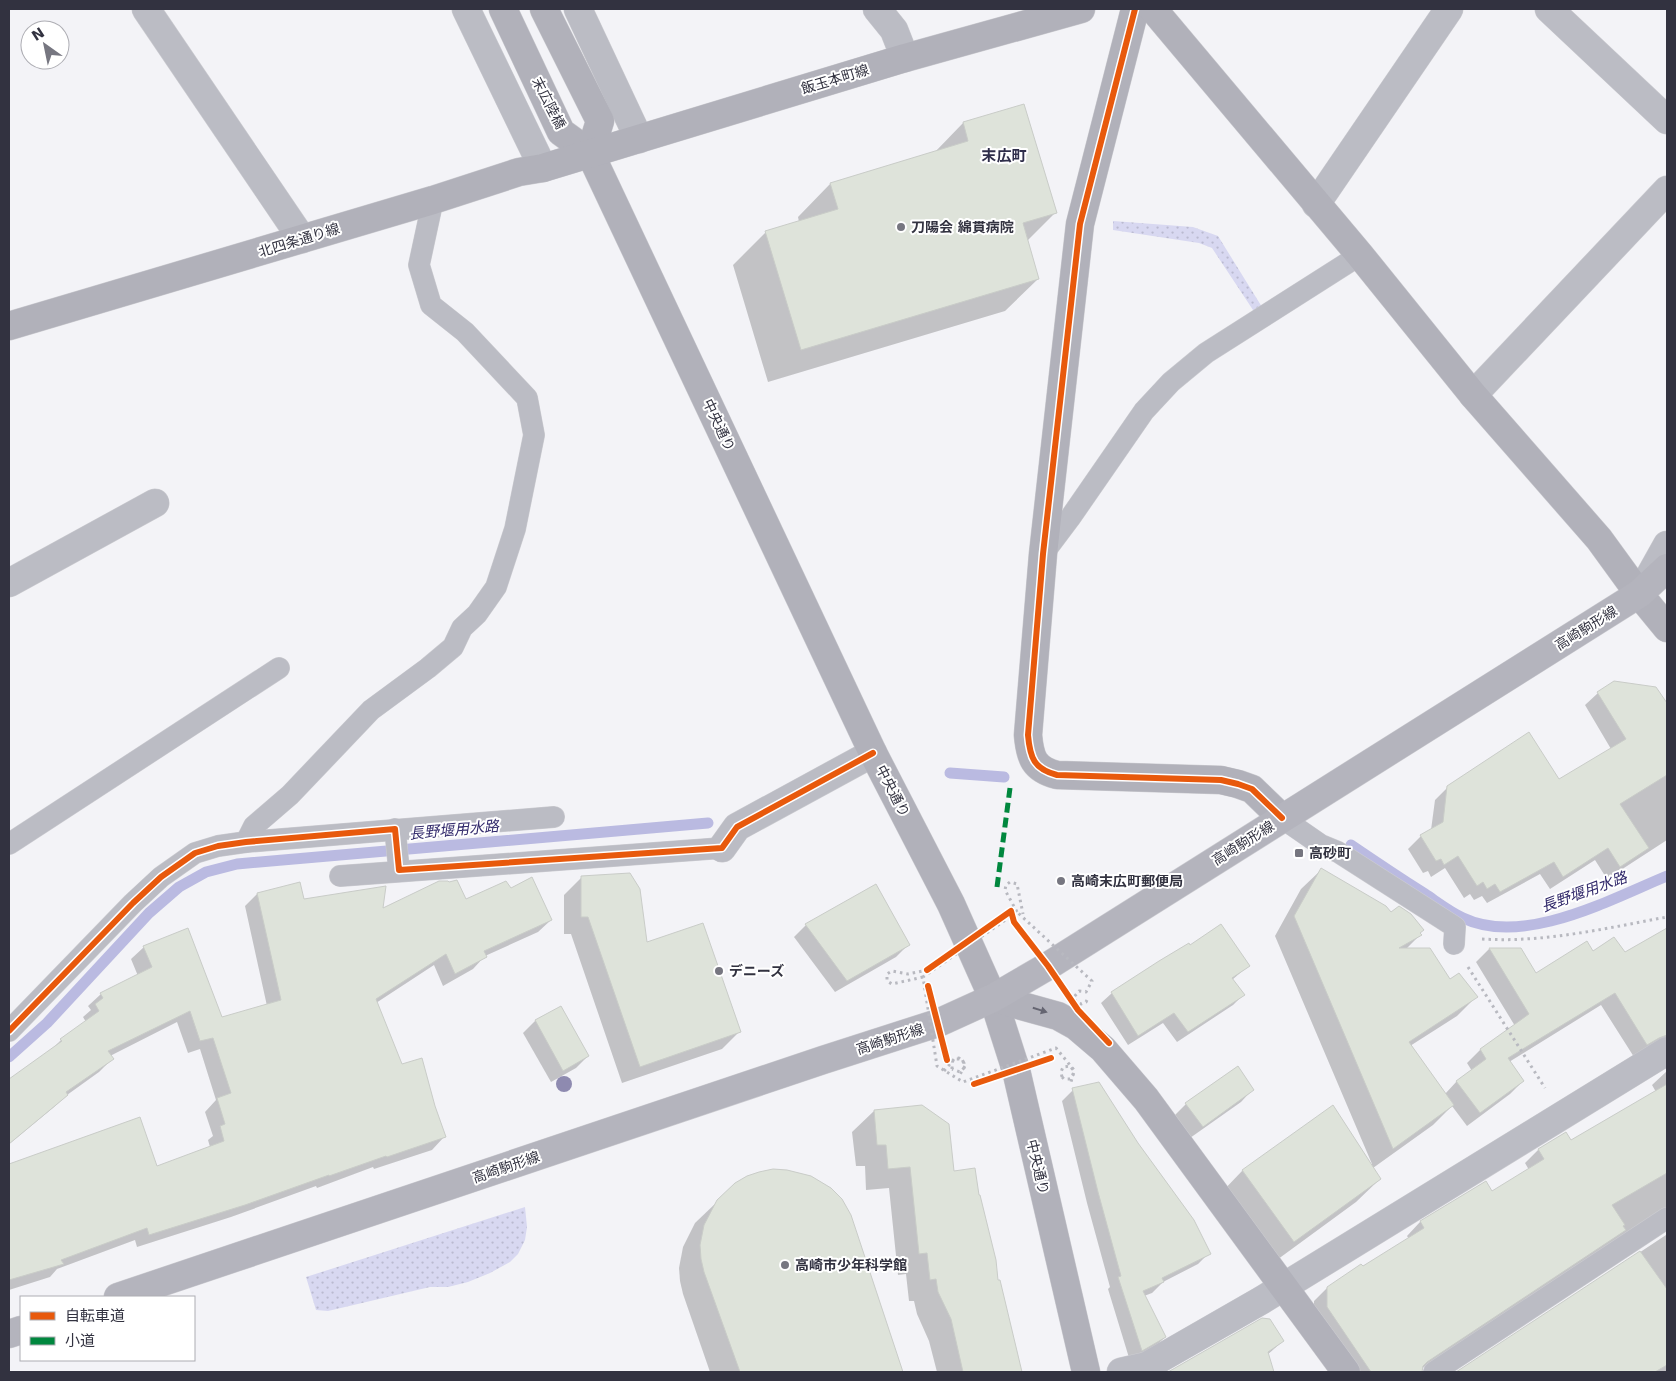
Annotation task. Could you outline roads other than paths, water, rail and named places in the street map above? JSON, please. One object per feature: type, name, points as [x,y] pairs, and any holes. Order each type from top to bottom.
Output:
[{"type":"main road","name":"高崎駒形線","points":[[1640,594],[1667,568]]},
{"type":"main road","name":"高崎駒形線","points":[[121,1296],[938,1023],[993,998],[1048,966],[1640,594],[1667,584]]},
{"type":"street","points":[[146,9],[302,239]]},
{"type":"street","points":[[466,9],[543,168]]},
{"type":"street","name":"末広陸橋","points":[[503,9],[561,132],[590,153]]},
{"type":"street","points":[[544,9],[600,121],[590,153]]},
{"type":"street","points":[[578,9],[639,139]]},
{"type":"street","points":[[877,9],[894,30],[905,58]]},
{"type":"street","name":"飯玉本町線","points":[[590,153],[905,58],[1080,9]]},
{"type":"street","points":[[1134,9],[1080,224],[1042,554],[1028,735],[1029,749],[1035,762],[1044,771],[1057,775],[1221,780],[1238,784],[1252,790],[1282,818]]},
{"type":"street","points":[[1153,9],[1360,255],[1473,395],[1599,539],[1667,628]]},
{"type":"street","points":[[1316,204],[1449,9]]},
{"type":"street","points":[[1549,9],[1667,120]]},
{"type":"street","name":"北四条通り線","points":[[9,326],[520,172],[543,168],[590,153]]},
{"type":"street","name":"中央通り","points":[[590,153],[873,753],[951,904],[993,998],[1016,1070],[1086,1372]]},
{"type":"street","points":[[1473,395],[1667,190]]},
{"type":"street","points":[[9,583],[154,503]]},
{"type":"street","points":[[1640,594],[1667,545]]},
{"type":"street","points":[[722,848],[737,827],[873,753]]},
{"type":"street","points":[[993,998],[1058,1016],[1076,1026],[1103,1049],[1146,1099],[1346,1372]]},
{"type":"street","points":[[1121,1372],[1147,1366],[1283,1287],[1667,1051]]},
{"type":"lane","points":[[246,842],[254,826],[290,795],[371,710],[453,647],[462,628],[477,614],[496,587],[515,529],[534,435],[528,398],[465,332],[431,305],[419,265],[432,200]]},
{"type":"lane","points":[[1042,554],[1070,518],[1144,411],[1170,382],[1212,348],[1360,255]]},
{"type":"lane","points":[[9,844],[279,668]]},
{"type":"lane","points":[[9,1032],[133,903],[161,877],[195,853],[218,846],[246,842],[395,834],[554,816]]},
{"type":"lane","points":[[1282,818],[1321,845],[1338,852],[1455,926],[1454,944]]},
{"type":"lane","points":[[395,834],[399,865]]},
{"type":"lane","points":[[340,876],[399,865],[722,848]]},
{"type":"lane","points":[[1434,1372],[1667,1218]]},
{"type":"waterway","name":"長野堰用水路","points":[[950,773],[1004,777]]},
{"type":"waterway","name":"長野堰用水路","points":[[9,1057],[47,1023],[149,913],[179,887],[206,872],[237,864],[708,823]]},
{"type":"waterway","name":"長野堰用水路","points":[[1351,845],[1453,913],[1487,925],[1513,927],[1540,924],[1567,917],[1667,876]]},
{"type":"place","name":"刀陽会 綿貫病院","points":[[901,227]]},
{"type":"place","name":"高砂町","points":[[1299,853]]},
{"type":"place","name":"高崎末広町郵便局","points":[[1061,881]]},
{"type":"place","name":"デニーズ","points":[[719,971]]},
{"type":"place","name":"高崎市少年科学館","points":[[785,1265]]},
{"type":"district","name":"末広町","points":[[1004,156]]}]
